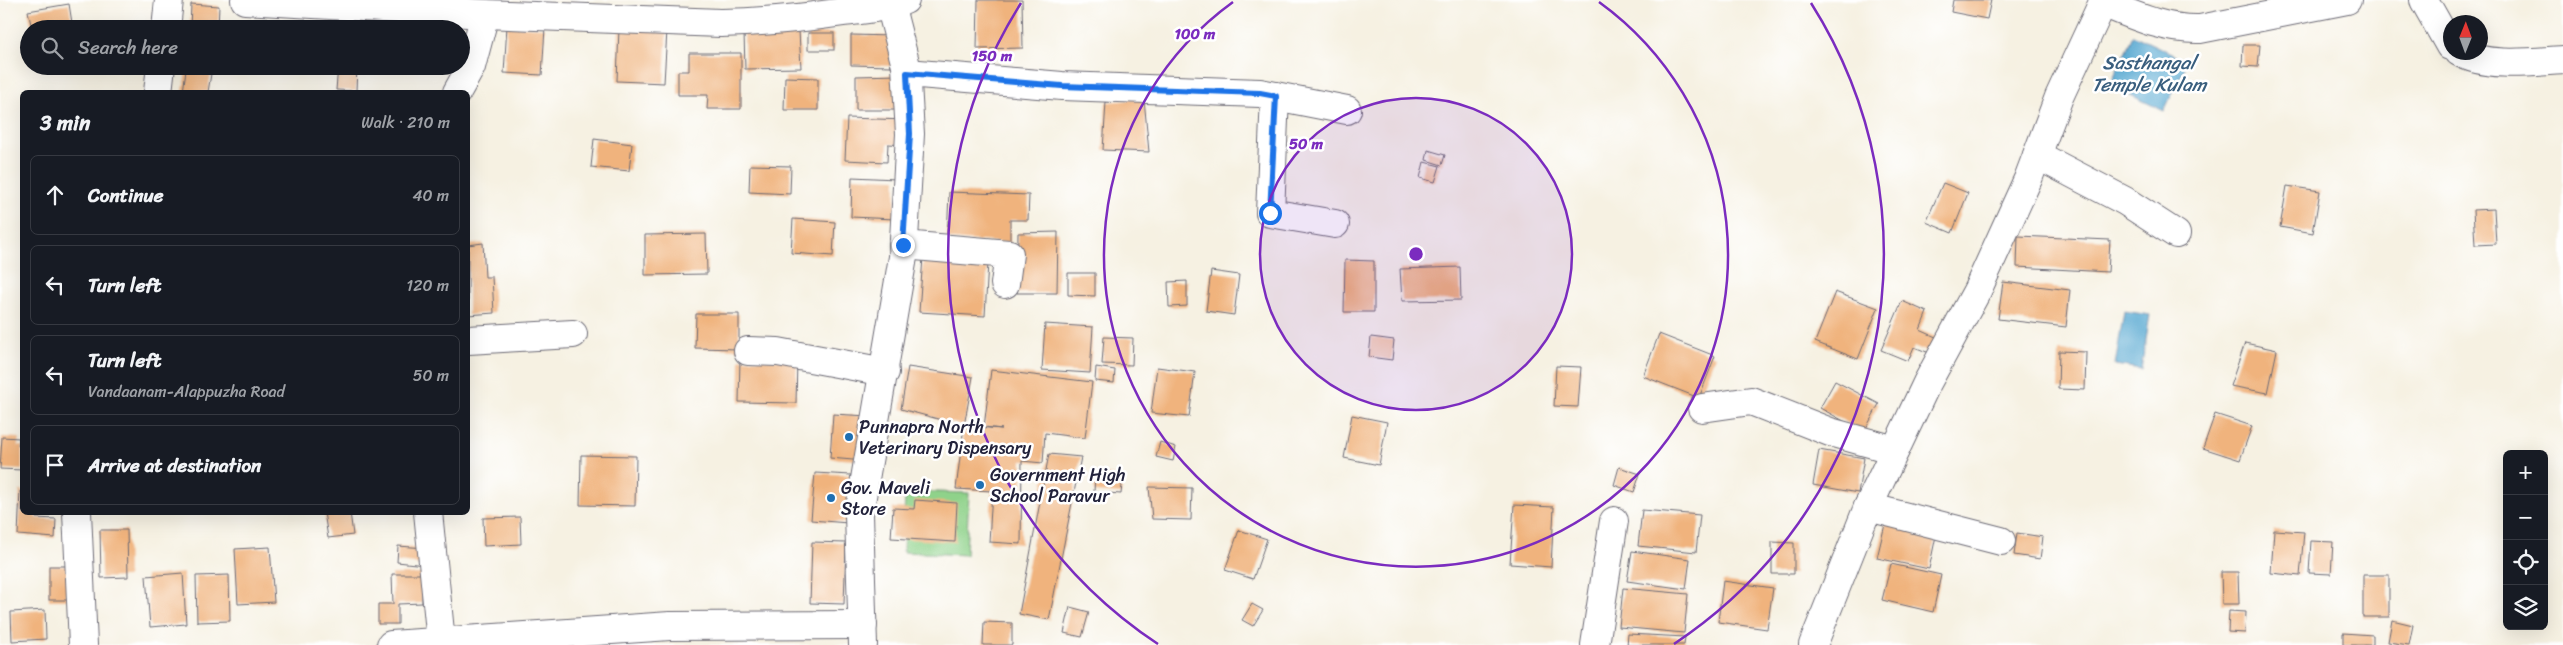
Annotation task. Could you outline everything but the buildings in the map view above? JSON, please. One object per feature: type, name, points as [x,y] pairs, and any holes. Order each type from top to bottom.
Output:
[{"type":"street","points":[[167,20],[169,0]]},
{"type":"street","points":[[245,0],[485,14],[760,22],[895,2],[907,73],[910,134],[903,245],[860,514],[863,635],[670,626],[405,645]]},
{"type":"street","points":[[1813,645],[1868,507],[1895,450],[1977,291],[2038,155],[2059,97],[2104,2],[2166,27],[2190,29],[2347,0]]},
{"type":"street","points":[[2424,0],[2443,34]]},
{"type":"street","points":[[470,70],[485,14]]},
{"type":"street","points":[[2488,60],[2513,63],[2563,60]]},
{"type":"street","points":[[907,73],[1062,86],[1260,93],[1347,110]]},
{"type":"street","points":[[158,90],[160,75]]},
{"type":"street","points":[[459,90],[467,75]]},
{"type":"street","points":[[1276,96],[1270,213],[1335,224]]},
{"type":"street","points":[[2038,155],[2126,201],[2176,234]]},
{"type":"street","points":[[903,245],[1009,254],[1005,284]]},
{"type":"street","points":[[470,340],[573,334]]},
{"type":"street","points":[[748,351],[778,352],[884,372]]},
{"type":"street","points":[[1702,408],[1751,401],[1830,432],[1895,450]]},
{"type":"street","points":[[1868,507],[2001,541]]},
{"type":"street","points":[[77,515],[83,645]]},
{"type":"street","points":[[428,515],[441,642]]},
{"type":"street","points":[[1594,645],[1614,521]]},
{"type":"green space","points":[[905,491],[969,493],[966,555],[903,552]]},
{"type":"water","name":"Sasthangal Temple Kulam","points":[[2133,35],[2188,61],[2164,111],[2110,85]]},
{"type":"water","points":[[2124,311],[2150,315],[2141,369],[2115,365]]},
{"type":"place","name":"Punnapra North Veterinary Dispensary","points":[[849,437]]},
{"type":"place","name":"Government High School Paravur","points":[[980,485]]},
{"type":"place","name":"Gov. Maveli Store","points":[[831,498]]},
{"type":"route","points":[[903,245],[910,134],[907,73],[1062,86],[1260,93],[1276,96],[1270,213]]}]
